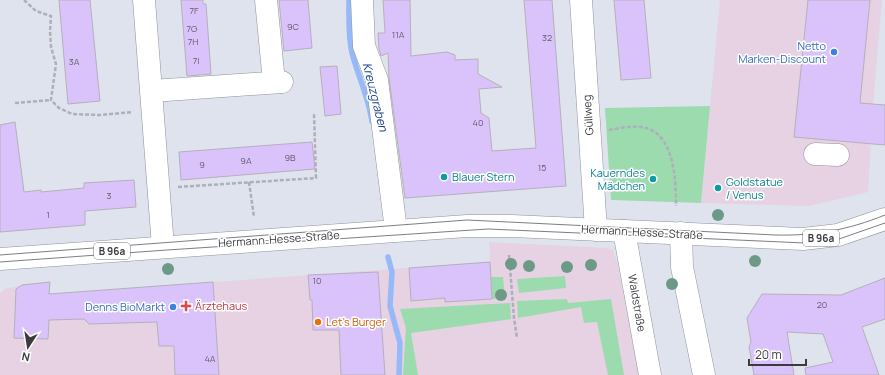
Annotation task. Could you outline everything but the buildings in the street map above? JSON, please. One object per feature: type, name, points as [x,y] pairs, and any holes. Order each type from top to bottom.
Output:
[{"type":"street","points":[[144,0],[153,101],[163,247]]},
{"type":"street","points":[[153,101],[278,82],[266,0]]},
{"type":"street","points":[[362,0],[364,46],[376,80],[396,230]]},
{"type":"street","name":"Güllweg","points":[[581,0],[596,230]]},
{"type":"street","points":[[815,154],[838,155]]},
{"type":"street","name":"Hermann-Hesse-Straße","points":[[0,260],[396,230],[473,226],[682,233],[753,238],[814,239],[838,235],[885,219]]},
{"type":"street","name":"Waldstraße","points":[[624,231],[650,375]]},
{"type":"street","points":[[682,233],[682,266],[704,375]]},
{"type":"path","points":[[24,0],[36,11],[51,16],[50,31],[56,64],[51,100]]},
{"type":"path","points":[[15,103],[51,100],[59,108],[72,114],[100,115],[153,101]]},
{"type":"path","points":[[159,188],[316,178],[314,113]]},
{"type":"path","points":[[606,130],[637,127],[649,129],[659,135],[670,154],[675,174],[676,206]]},
{"type":"path","points":[[249,182],[254,217]]},
{"type":"path","points":[[509,255],[517,338]]},
{"type":"shaded area","points":[[720,0],[882,0],[873,105],[868,192],[809,206],[701,203]]},
{"type":"shaded area","points":[[489,242],[607,248],[613,250],[617,262],[639,375],[0,375],[0,293],[5,289],[22,285],[50,282],[49,294],[490,262]]},
{"type":"green space","points":[[710,106],[701,203],[611,200],[605,108]]},
{"type":"green space","points":[[565,276],[566,288],[519,293],[517,279]]},
{"type":"green space","points":[[491,277],[503,277],[505,298],[492,299]]},
{"type":"green space","points":[[567,299],[568,303],[611,299],[624,375],[608,375],[597,322],[584,323],[581,307],[518,318],[517,301]]},
{"type":"green space","points":[[510,303],[511,319],[411,333],[418,375],[403,375],[406,328],[400,309]]},
{"type":"waterway","name":"Kreuzgraben","points":[[349,0],[349,27],[352,53],[371,113],[372,122]]},
{"type":"waterway","name":"Kreuzgraben","points":[[388,257],[392,272],[390,306],[400,343],[399,375]]},
{"type":"tram line","points":[[0,255],[467,220],[790,235],[831,231],[858,225],[885,215]]},
{"type":"tram line","points":[[0,262],[488,229],[805,243],[839,239],[885,223]]},
{"type":"place","name":"Netto Marken-Discount","points":[[834,52]]},
{"type":"place","name":"Blauer Stern","points":[[444,177]]},
{"type":"place","name":"Kauerndes Mädchen","points":[[653,179]]},
{"type":"place","name":"Goldstatue / Venus","points":[[718,188]]},
{"type":"place","name":"Ärztehaus","points":[[186,306]]},
{"type":"place","name":"Denns BioMarkt","points":[[173,307]]},
{"type":"place","name":"Let's Burger","points":[[318,322]]}]
